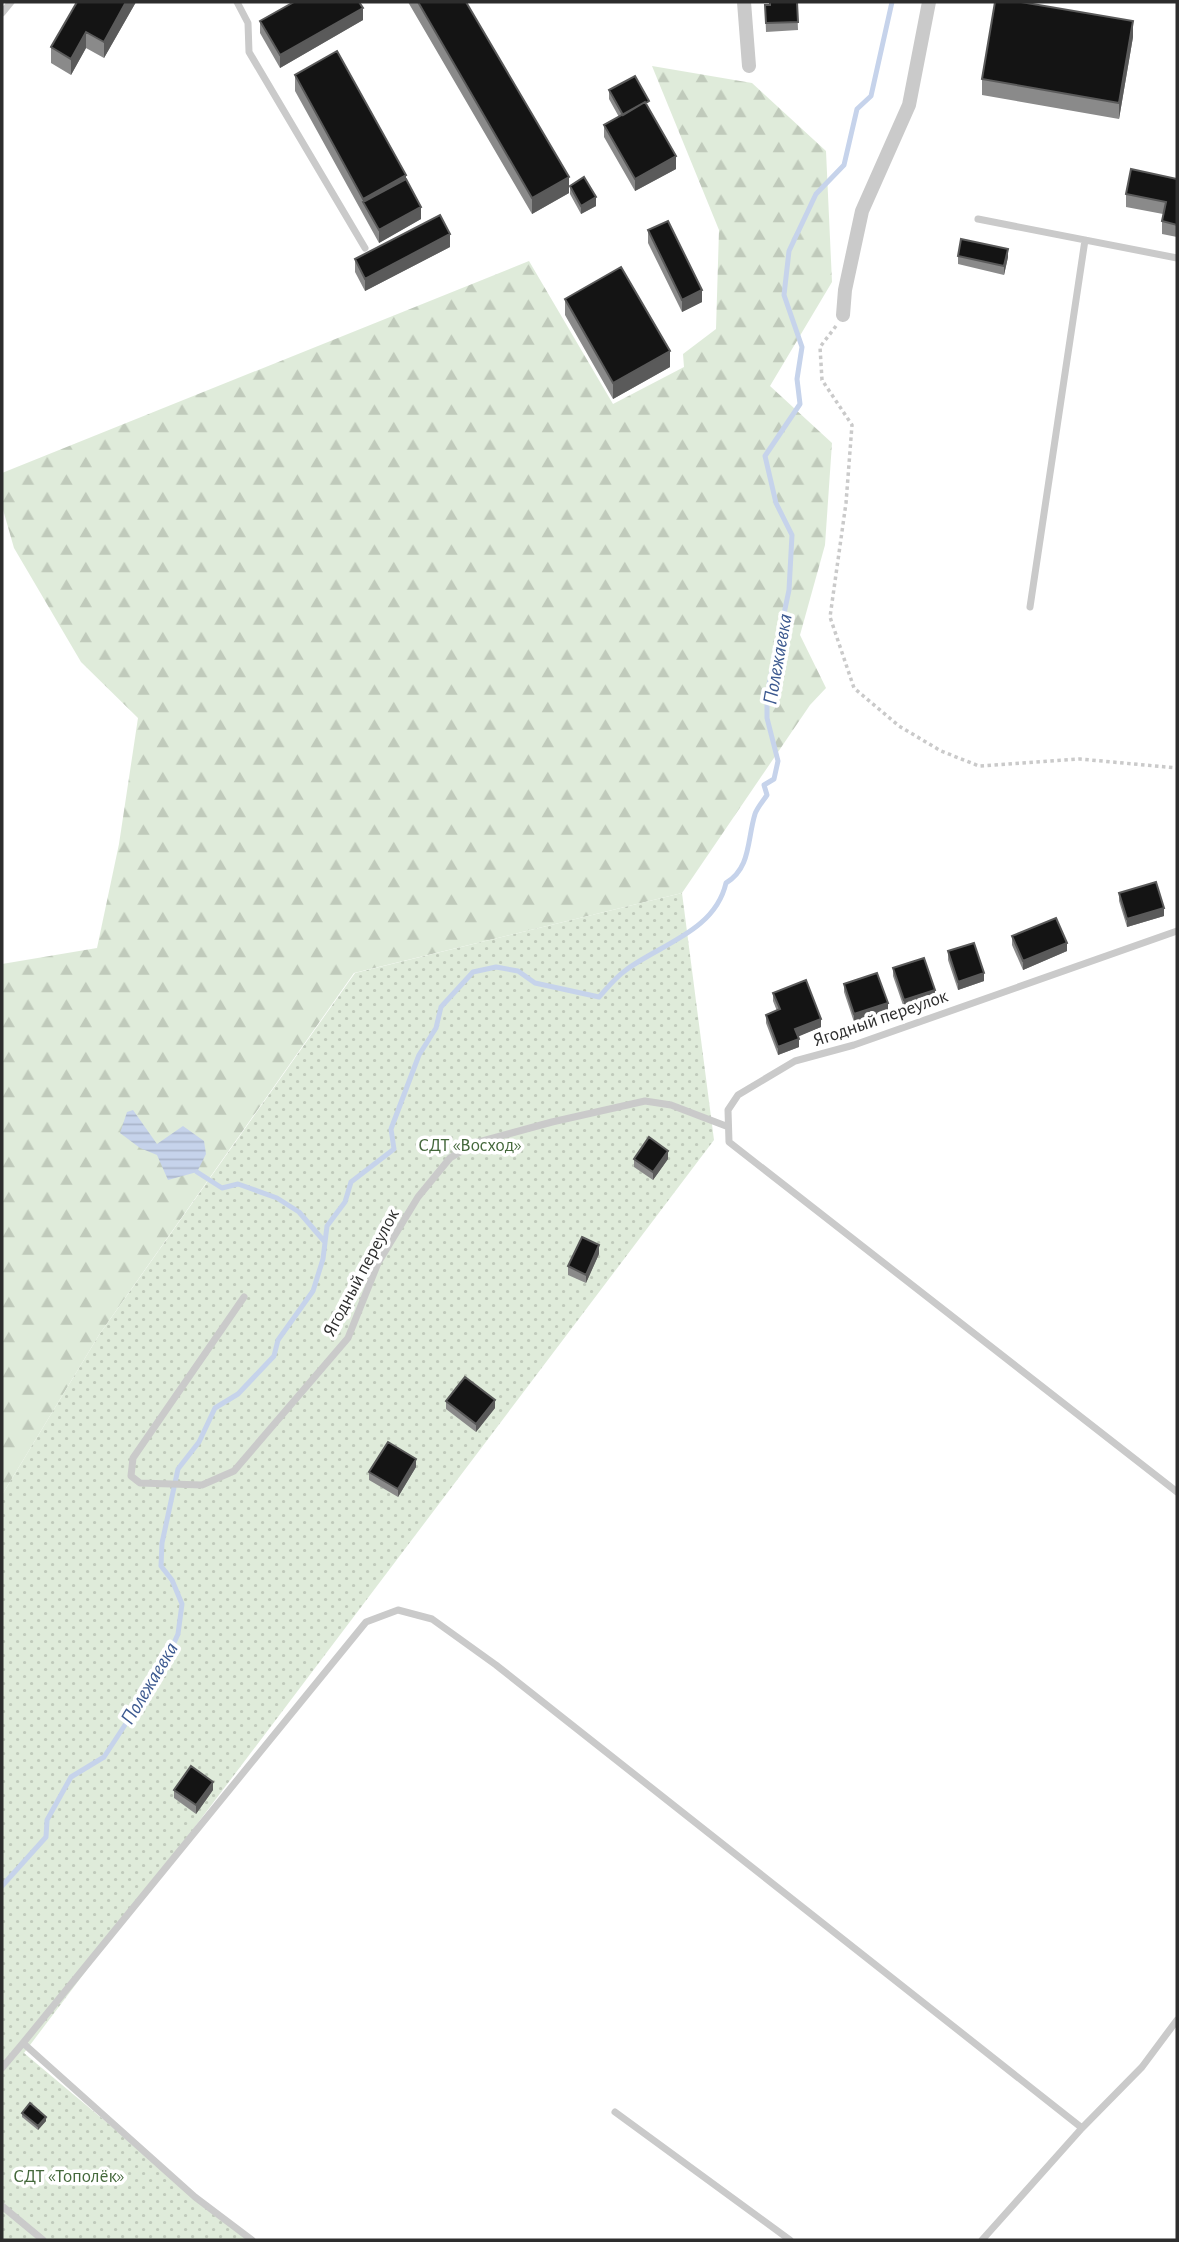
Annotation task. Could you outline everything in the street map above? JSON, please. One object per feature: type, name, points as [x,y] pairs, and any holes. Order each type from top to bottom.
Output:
[{"type":"street","points":[[744,2],[749,66]]},
{"type":"street","points":[[843,315],[845,290],[862,211],[909,105],[929,2]]},
{"type":"lane","points":[[2,13],[10,2]]},
{"type":"lane","points":[[237,2],[247,23],[249,52],[365,248]]},
{"type":"lane","points":[[978,219],[1177,258]]},
{"type":"lane","points":[[1030,607],[1085,240]]},
{"type":"lane","name":"Ягодный переулок","points":[[244,1297],[133,1458],[131,1476],[140,1483],[202,1485],[234,1471],[348,1338],[378,1263],[418,1197],[450,1158],[475,1143],[645,1101],[671,1105],[726,1126],[728,1110],[738,1095],[795,1061],[854,1045],[1177,931]]},
{"type":"lane","points":[[726,1126],[729,1142],[1177,1492]]},
{"type":"lane","points":[[2,2068],[206,1822],[366,1622],[398,1611],[432,1619],[496,1665],[1083,2127]]},
{"type":"lane","points":[[982,2240],[1083,2127],[1142,2067],[1177,2020]]},
{"type":"lane","points":[[23,2043],[195,2197],[252,2240]]},
{"type":"lane","points":[[615,2112],[790,2240]]},
{"type":"lane","points":[[2,2206],[43,2240]]},
{"type":"path","points":[[843,315],[820,346],[822,380],[852,425],[846,503],[830,617],[854,688],[899,726],[941,751],[979,766],[1080,759],[1177,768]]},
{"type":"green space","points":[[652,66],[752,83],[826,151],[832,282],[770,386],[832,443],[825,545],[800,635],[826,688],[810,705],[682,893],[354,973],[99,1335],[2,1495],[2,964],[97,948],[119,844],[138,718],[81,662],[14,548],[2,506],[2,473],[529,261],[613,404],[684,367],[683,354],[716,329],[719,230]]},
{"type":"green space","name":"СДТ «Восход»","points":[[682,893],[714,1140],[24,2053],[247,2240],[2,2240],[2,1495],[99,1335],[355,973]]},
{"type":"water","points":[[133,1110],[157,1144],[183,1126],[204,1141],[206,1154],[197,1172],[168,1180],[157,1155],[140,1148],[120,1133],[127,1112]]},
{"type":"building","points":[[77,2],[126,2],[104,42],[86,32],[71,59],[51,47]]},
{"type":"building","points":[[294,2],[359,2],[363,8],[280,55],[260,21]]},
{"type":"building","points":[[418,2],[466,2],[569,177],[532,198]]},
{"type":"building","points":[[770,2],[797,2],[798,22],[766,23],[765,5],[770,5]]},
{"type":"building","points":[[995,2],[1021,2],[1133,21],[1119,103],[982,79]]},
{"type":"building","points":[[337,51],[406,175],[363,199],[295,75]]},
{"type":"building","points":[[635,76],[649,101],[623,115],[609,90]]},
{"type":"building","points":[[645,102],[676,156],[635,179],[604,125]]},
{"type":"building","points":[[1131,169],[1177,179],[1177,225],[1162,221],[1166,202],[1126,194]]},
{"type":"building","points":[[584,177],[596,197],[581,206],[570,186]]},
{"type":"building","points":[[406,179],[421,207],[379,230],[363,202]]},
{"type":"building","points":[[440,215],[450,234],[365,279],[355,259]]},
{"type":"building","points":[[668,221],[702,290],[682,300],[648,230]]},
{"type":"building","points":[[961,239],[1008,249],[1004,266],[958,256]]},
{"type":"building","points":[[621,267],[670,351],[613,383],[565,299]]},
{"type":"building","points":[[1156,882],[1164,908],[1127,919],[1119,893]]},
{"type":"building","points":[[1056,918],[1067,943],[1023,961],[1012,936]]},
{"type":"building","points":[[974,943],[984,973],[958,982],[948,951]]},
{"type":"building","points":[[924,958],[935,990],[904,1000],[893,968]]},
{"type":"building","points":[[877,973],[888,1003],[854,1014],[844,984]]},
{"type":"building","points":[[806,980],[821,1019],[795,1029],[799,1039],[778,1047],[766,1015],[780,1009],[773,993]]},
{"type":"building","points":[[649,1137],[668,1151],[653,1172],[634,1159]]},
{"type":"building","points":[[582,1237],[599,1245],[586,1275],[568,1266]]},
{"type":"building","points":[[465,1377],[495,1400],[476,1424],[446,1401]]},
{"type":"building","points":[[388,1442],[416,1459],[398,1489],[369,1472]]},
{"type":"building","points":[[191,1766],[213,1782],[196,1805],[174,1790]]},
{"type":"building","points":[[30,2103],[46,2117],[38,2126],[22,2113]]},
{"type":"waterway","name":"Полежаевка","points":[[2,1886],[46,1837],[47,1820],[71,1777],[104,1757],[163,1667],[178,1634],[182,1604],[172,1580],[161,1566],[162,1543],[178,1469],[199,1442],[215,1408],[238,1394],[274,1356],[278,1340],[313,1291],[323,1259],[327,1226],[345,1202],[351,1182],[394,1149],[391,1129],[419,1055],[436,1028],[441,1007],[473,972],[496,967],[518,971],[535,983],[599,997],[626,970],[699,925],[711,913],[726,883],[740,870],[747,853],[755,814],[767,795],[764,785],[774,779],[778,761],[767,718],[767,694],[789,590],[792,535],[776,503],[765,456],[800,404],[797,379],[802,347],[784,295],[789,251],[816,194],[844,165],[857,109],[871,96],[892,2]]},
{"type":"waterway","name":"Полежаевка","points":[[197,1172],[222,1188],[238,1184],[277,1198],[299,1212],[324,1241]]},
{"type":"park label","name":"СДТ «Тополёк»","points":[[69,2175]]}]
